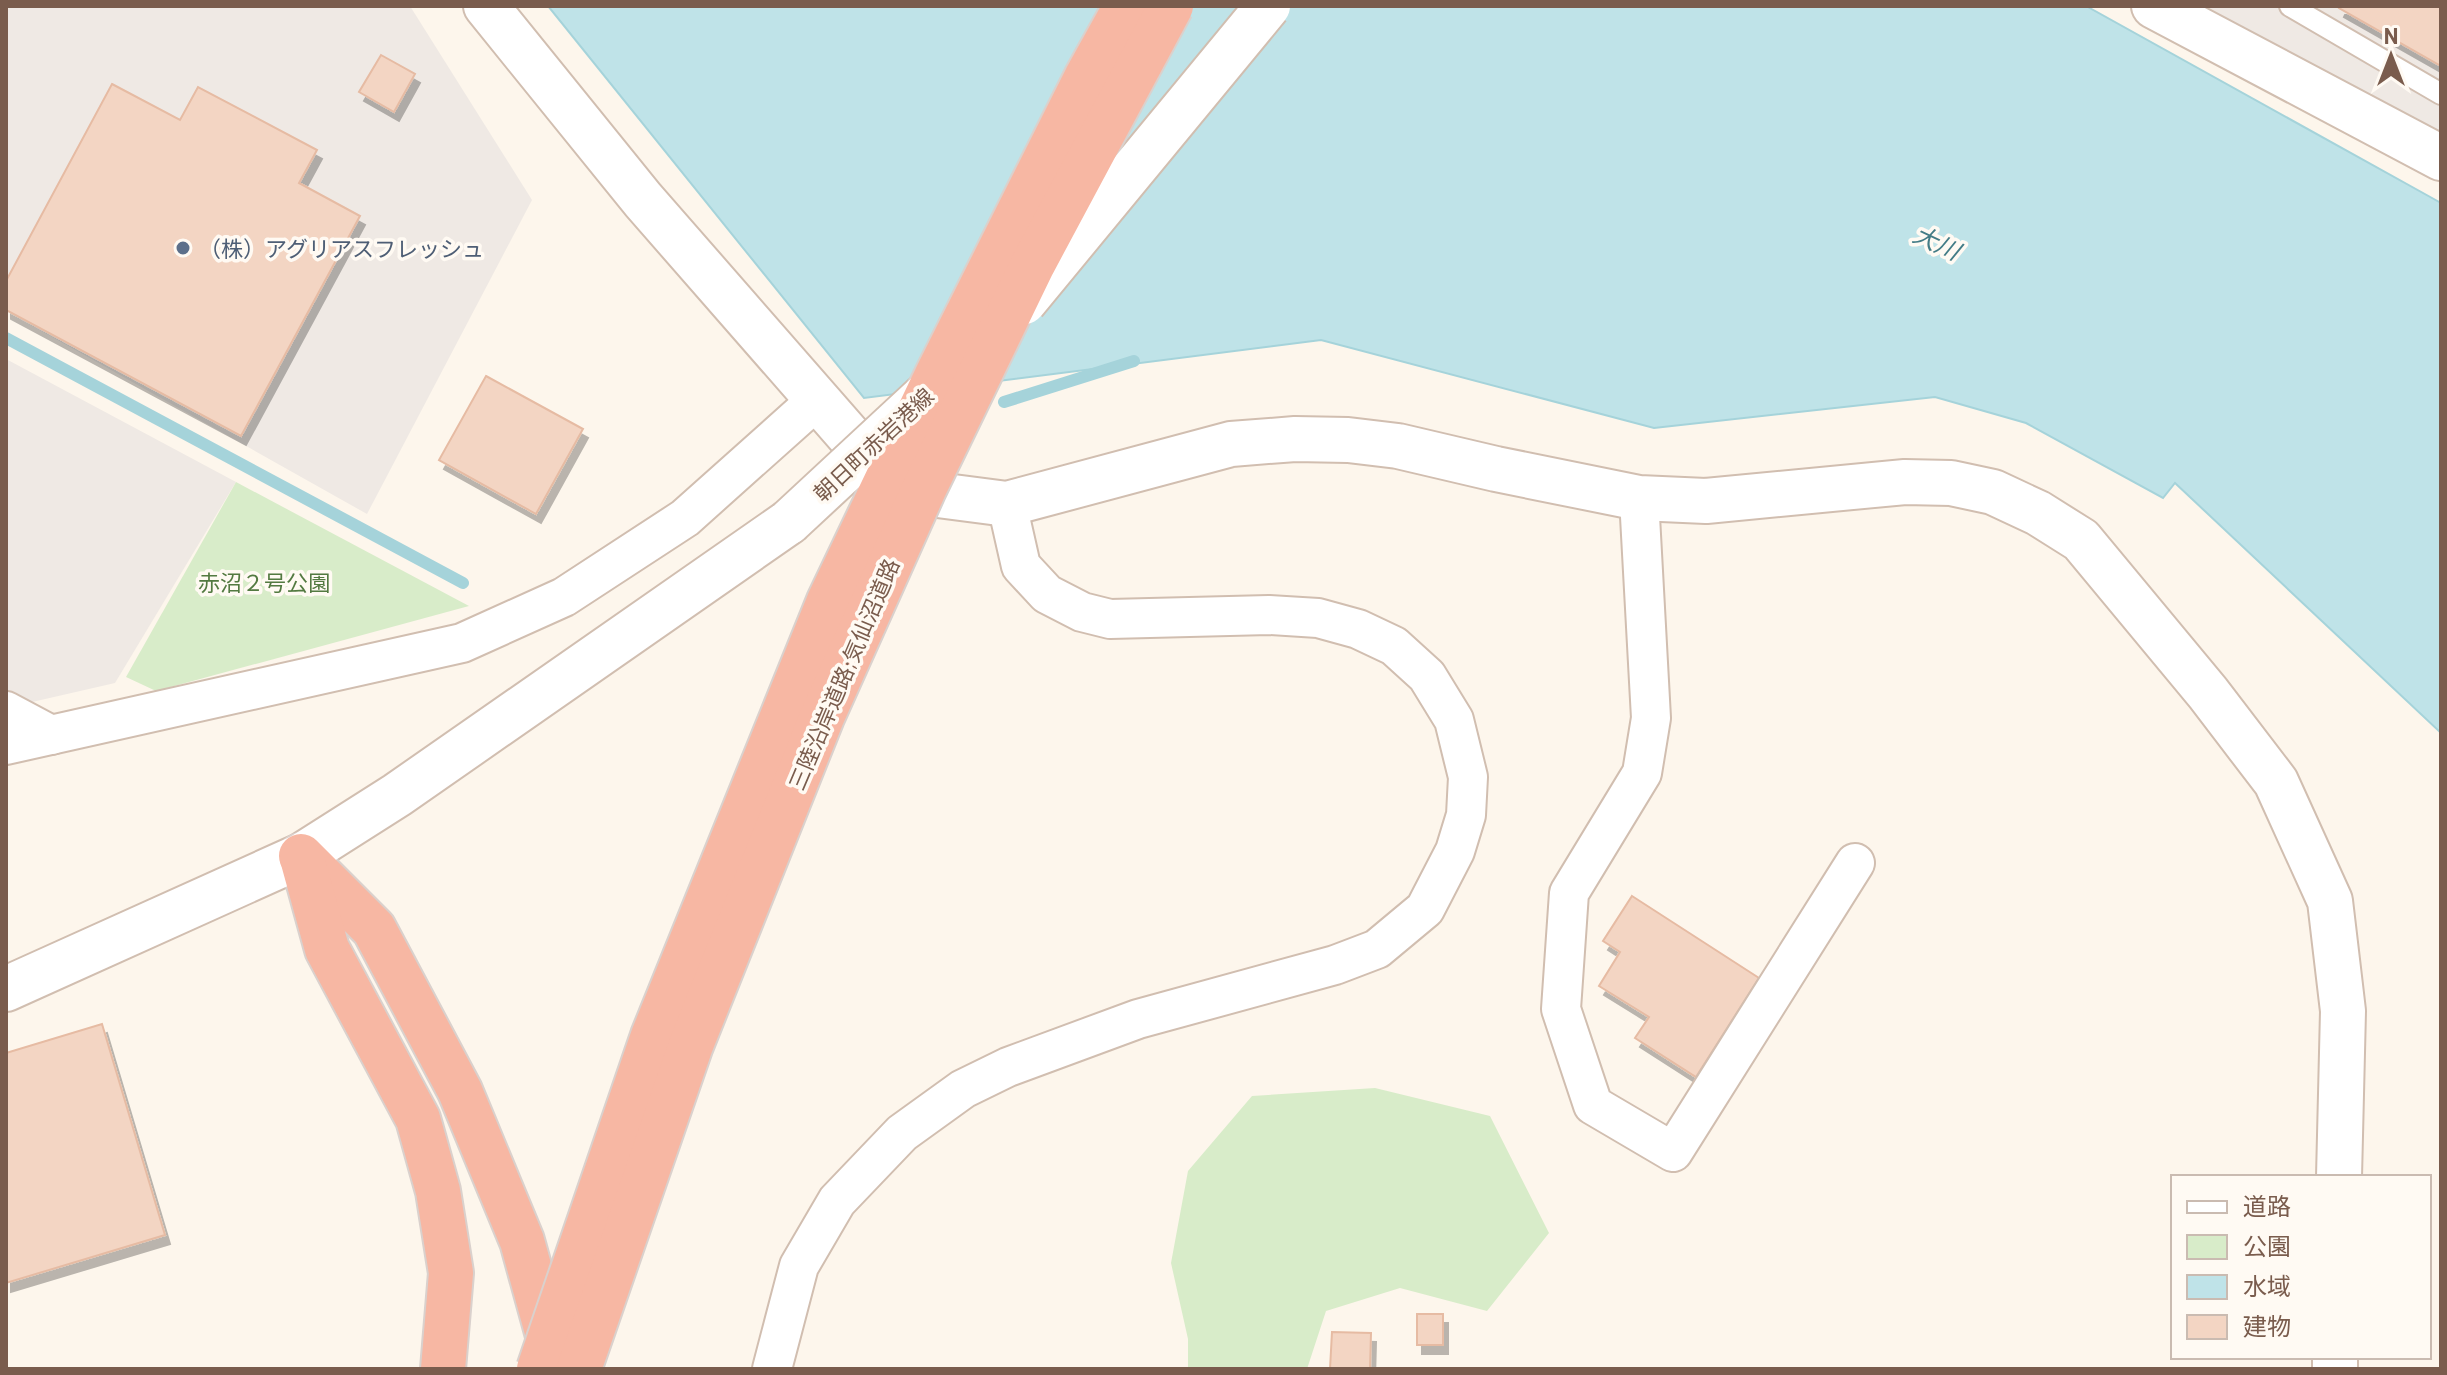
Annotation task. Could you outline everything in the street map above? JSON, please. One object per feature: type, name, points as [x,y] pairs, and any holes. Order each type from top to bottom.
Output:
[{"type":"highway","name":"三陸沿岸道路;気仙沼道路","points":[[539,1369],[653,1036],[829,601],[944,361],[1086,78],[1126,6]]},
{"type":"highway","name":"三陸沿岸道路;気仙沼道路","points":[[579,1369],[691,1045],[822,717],[924,489],[1033,264],[1171,6]]},
{"type":"highway","points":[[301,856],[327,949],[418,1119],[438,1191],[451,1273],[443,1369]]},
{"type":"highway","points":[[301,856],[374,929],[460,1091],[522,1241],[557,1369]]},
{"type":"street","points":[[486,6],[643,200],[872,462],[907,486],[930,494],[1007,504],[1231,444],[1295,439],[1348,440],[1398,446],[1639,498],[1706,501],[1905,482],[1951,483],[1993,492],[2038,513],[2081,540],[2208,693],[2276,782],[2330,901],[2343,1011],[2339,1175]]},
{"type":"street","name":"朝日町赤岩港線","points":[[6,989],[301,856],[397,795],[789,522],[1018,309],[1268,6]]},
{"type":"street","points":[[2154,6],[2441,158]]},
{"type":"street","points":[[6,745],[462,643],[564,597],[685,518],[817,400]]},
{"type":"street","points":[[1639,498],[1651,718],[1642,773],[1569,893],[1561,1009],[1593,1105],[1673,1152],[1855,863]]},
{"type":"street","points":[[772,1369],[799,1266],[837,1201],[902,1133],[963,1089],[1008,1067],[1138,1019],[1335,965],[1377,949],[1425,909],[1455,851],[1466,815],[1468,777],[1454,720],[1427,676],[1394,646],[1358,629],[1318,618],[1269,615],[1110,619],[1082,612],[1047,594],[1021,566],[1007,504]]},
{"type":"street","points":[[6,711],[51,735]]},
{"type":"lane","points":[[2293,7],[2441,94]]},
{"type":"shaded area","points":[[6,6],[410,6],[532,200],[367,514],[6,311]]},
{"type":"shaded area","points":[[2199,6],[2441,6],[2441,135]]},
{"type":"shaded area","points":[[6,359],[236,482],[115,683],[6,708]]},
{"type":"green space","name":"赤沼２号公園","points":[[236,482],[469,606],[156,691],[126,677]]},
{"type":"green space","points":[[1375,1088],[1490,1116],[1549,1233],[1487,1311],[1400,1288],[1326,1311],[1307,1369],[1188,1369],[1188,1339],[1171,1263],[1188,1171],[1252,1096]]},
{"type":"water","name":"大川","points":[[548,6],[2086,6],[2441,203],[2441,733],[2175,483],[2163,498],[2026,423],[1935,397],[1654,428],[1321,340],[864,398]]},
{"type":"building","points":[[2441,6],[2441,66],[2339,8]]},
{"type":"building","points":[[381,55],[415,74],[394,112],[359,92]]},
{"type":"building","name":"（株）アグリアスフレッシュ","points":[[112,84],[180,120],[198,87],[317,150],[299,183],[360,216],[241,436],[6,310],[6,281]]},
{"type":"building","points":[[486,376],[583,429],[536,514],[439,460]]},
{"type":"building","points":[[1632,896],[1759,978],[1696,1077],[1635,1038],[1649,1017],[1599,986],[1620,952],[1603,941]]},
{"type":"building","points":[[102,1024],[165,1235],[6,1283],[6,1053]]},
{"type":"building","points":[[1417,1314],[1443,1314],[1443,1345],[1417,1345]]},
{"type":"building","points":[[1332,1332],[1371,1333],[1370,1369],[1330,1369]]},
{"type":"waterway","points":[[6,338],[463,583]]},
{"type":"waterway","points":[[1004,402],[1134,361]]},
{"type":"place","name":"（株）アグリアスフレッシュ","points":[[183,248]]}]
